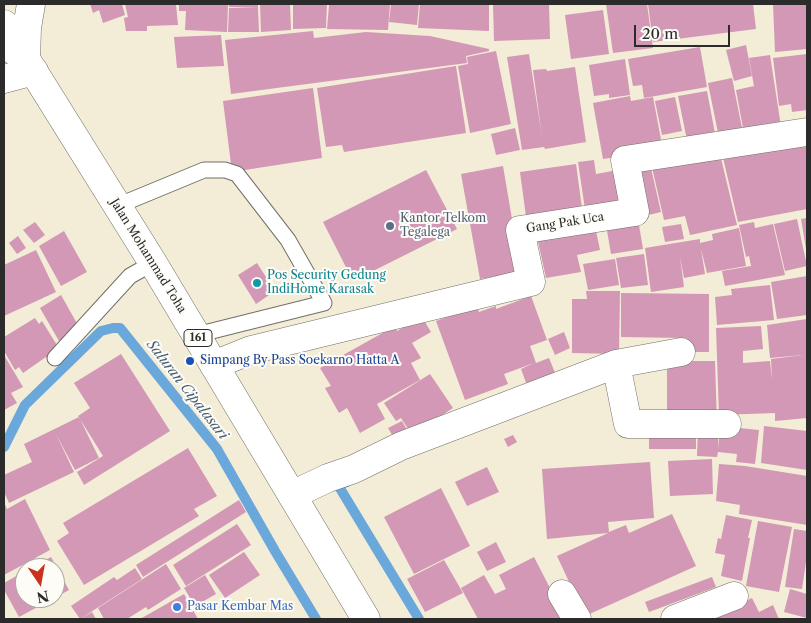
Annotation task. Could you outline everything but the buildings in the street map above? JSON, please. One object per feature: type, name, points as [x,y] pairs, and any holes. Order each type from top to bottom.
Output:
[{"type":"main road","points":[[30,66],[27,28],[31,4]]},
{"type":"main road","name":"Jalan Mohammad Toha","points":[[4,24],[153,263],[366,619]]},
{"type":"main road","points":[[4,43],[30,66]]},
{"type":"main road","points":[[4,80],[30,66]]},
{"type":"main road","name":"Gang Pak Uca","points":[[214,365],[251,350],[531,282],[520,230],[635,212],[625,160],[807,132]]},
{"type":"main road","points":[[292,495],[400,446],[616,364],[681,352]]},
{"type":"main road","points":[[616,364],[628,424],[727,424]]},
{"type":"main road","points":[[562,594],[577,619]]},
{"type":"main road","points":[[675,619],[734,596]]},
{"type":"lane","points":[[118,206],[204,170],[224,170],[237,174],[288,240],[324,304],[196,335]]},
{"type":"lane","points":[[55,358],[130,276],[153,263]]},
{"type":"waterway","name":"Saluran Cipalasari","points":[[4,447],[25,405],[101,331],[120,328],[217,449],[316,619]]},
{"type":"waterway","points":[[347,482],[338,485],[419,619]]},
{"type":"place","name":"Kantor Telkom Tegalega","points":[[390,226]]},
{"type":"place","name":"Pos Security Gedung IndiHome Karasak","points":[[257,283]]},
{"type":"place","name":"Simpang By Pass Soekarno Hatta A","points":[[190,361]]},
{"type":"place","name":"Pasar Kembar Mas","points":[[177,607]]}]
